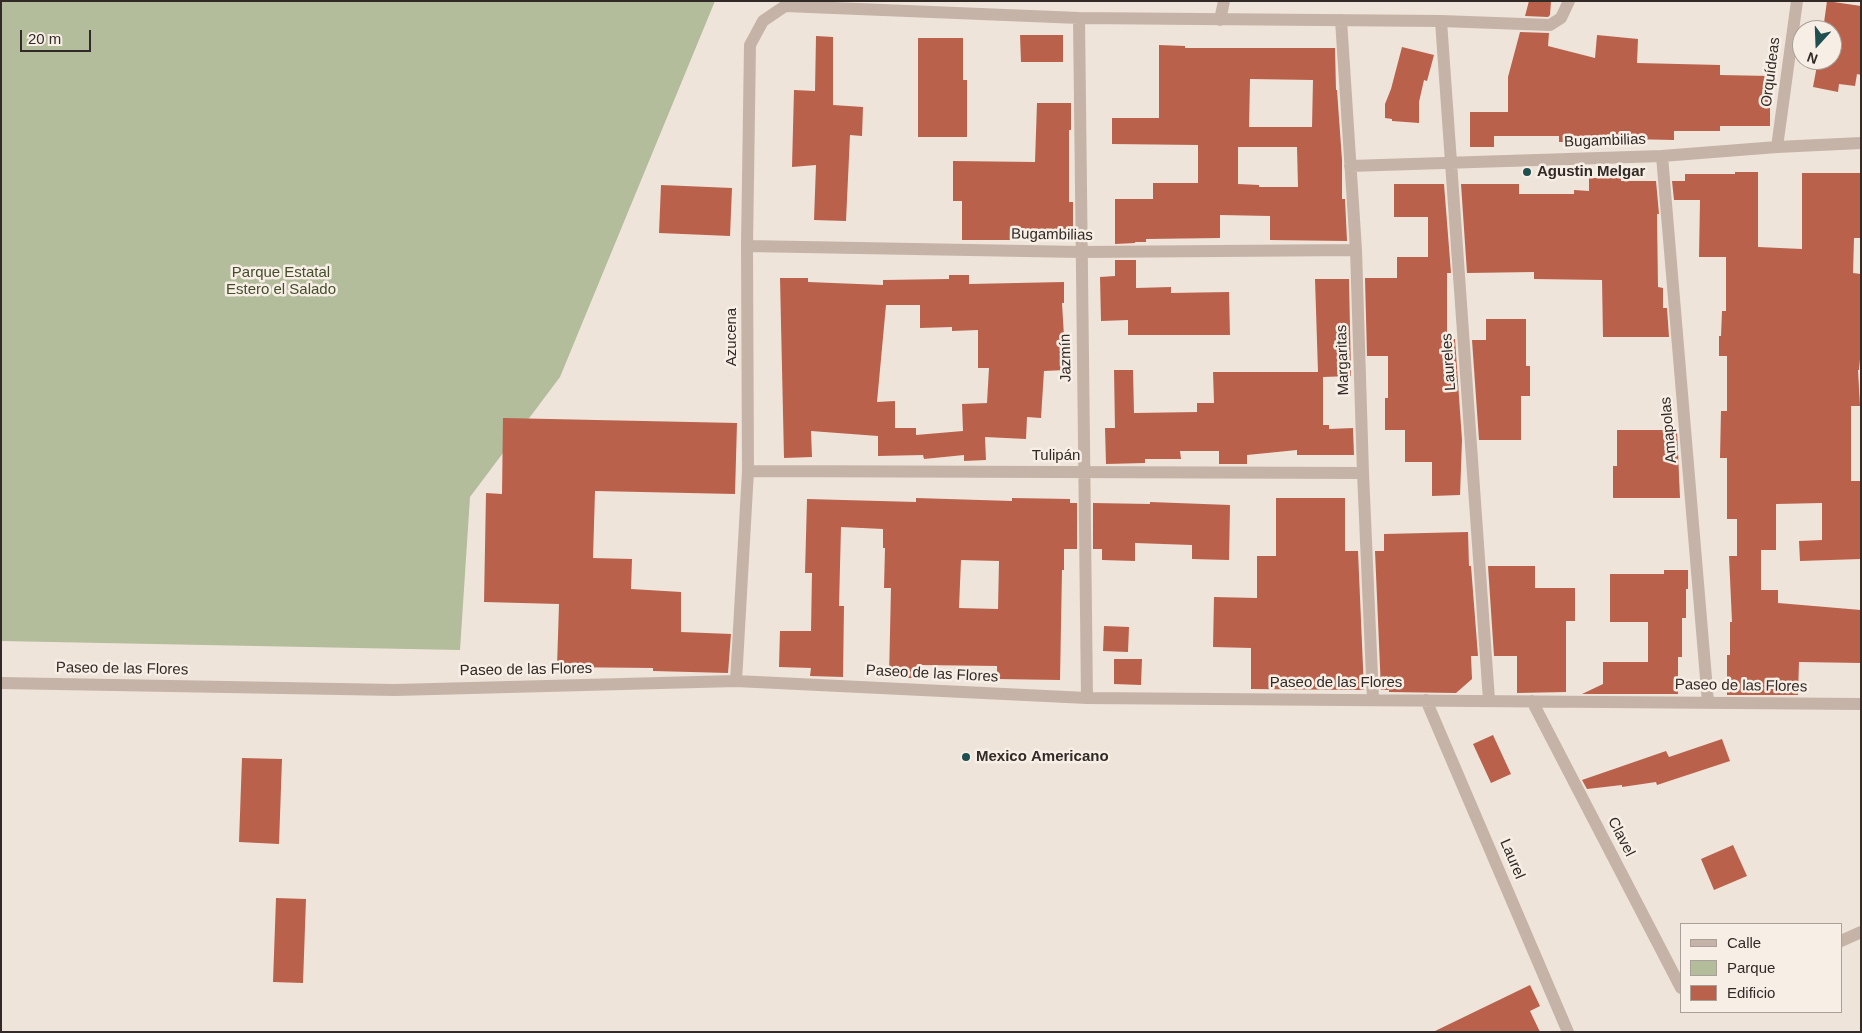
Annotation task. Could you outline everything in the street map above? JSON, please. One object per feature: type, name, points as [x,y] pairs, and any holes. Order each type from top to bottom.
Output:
[{"type":"street","points":[[1220,20],[1224,1]]},
{"type":"street","name":"Orquídeas","points":[[1778,147],[1796,1]]},
{"type":"street","points":[[1079,18],[1441,21],[1550,25],[1561,18],[1569,3]]},
{"type":"street","name":"Azucena","points":[[736,681],[748,472],[747,246],[750,46],[763,21],[785,6],[1079,18]]},
{"type":"street","name":"Jazmín","points":[[1079,18],[1087,698]]},
{"type":"street","name":"Margaritas","points":[[1341,20],[1356,250],[1362,473],[1374,699]]},
{"type":"street","name":"Laureles","points":[[1441,21],[1489,700]]},
{"type":"street","name":"Bugambilias","points":[[1350,166],[1662,156],[1861,143]]},
{"type":"street","name":"Amapolas","points":[[1662,156],[1708,702]]},
{"type":"street","name":"Bugambilias","points":[[747,246],[1082,252],[1356,250]]},
{"type":"street","name":"Tulipán","points":[[748,472],[1362,473]]},
{"type":"street","name":"Paseo de las Flores","points":[[1,683],[395,690],[736,681],[1087,698],[1861,704]]},
{"type":"street","name":"Laurel","points":[[1426,700],[1568,1032]]},
{"type":"street","name":"Clavel","points":[[1532,701],[1680,986]]},
{"type":"street","points":[[1842,942],[1861,932]]},
{"type":"green space","name":"Parque Estatal Estero el Salado","points":[[1,1],[715,1],[560,377],[470,497],[460,650],[1,641]]},
{"type":"building","points":[[1529,1],[1551,1],[1550,15],[1548,17],[1525,16]]},
{"type":"building","points":[[1827,1],[1861,6],[1861,75],[1857,74],[1855,86],[1839,84],[1838,92],[1813,87],[1816,70],[1842,70],[1842,20],[1824,20]]},
{"type":"building","points":[[1520,32],[1549,33],[1548,46],[1595,58],[1597,35],[1638,39],[1637,63],[1720,65],[1720,75],[1770,76],[1770,126],[1720,126],[1720,131],[1674,131],[1674,140],[1583,138],[1583,142],[1559,142],[1559,136],[1494,136],[1494,147],[1470,147],[1470,112],[1508,112],[1508,77]]},
{"type":"building","points":[[1020,35],[1063,35],[1063,62],[1021,62]]},
{"type":"building","points":[[816,36],[833,37],[833,105],[863,107],[862,136],[850,135],[846,221],[814,220],[816,165],[792,167],[794,90],[815,91]]},
{"type":"building","points":[[918,38],[963,38],[963,80],[967,80],[967,137],[918,137]]},
{"type":"building","points":[[1159,45],[1185,46],[1185,48],[1335,48],[1336,90],[1342,160],[1342,199],[1345,199],[1347,241],[1270,240],[1270,216],[1220,215],[1220,238],[1146,239],[1146,242],[1115,244],[1115,199],[1153,199],[1153,183],[1198,183],[1198,145],[1112,144],[1112,118],[1159,118]],"holes":[[[1250,79],[1313,80],[1312,127],[1249,127]],[[1238,147],[1297,147],[1298,187],[1259,187],[1259,185],[1238,184]]]},
{"type":"building","points":[[1402,47],[1434,55],[1427,81],[1424,80],[1419,102],[1419,123],[1392,121],[1392,119],[1385,118],[1385,104]]},
{"type":"building","points":[[1037,103],[1071,103],[1069,202],[1073,202],[1073,240],[962,240],[962,201],[953,201],[953,161],[1035,162]]},
{"type":"building","points":[[1735,172],[1758,172],[1758,247],[1802,249],[1802,173],[1860,173],[1861,238],[1854,238],[1853,273],[1861,274],[1861,348],[1858,370],[1860,406],[1851,406],[1851,481],[1861,481],[1861,559],[1800,561],[1799,541],[1822,540],[1822,503],[1776,504],[1776,550],[1761,550],[1761,590],[1778,590],[1778,603],[1861,610],[1861,663],[1799,662],[1798,695],[1727,695],[1727,655],[1730,655],[1730,622],[1732,622],[1729,556],[1737,556],[1737,519],[1727,519],[1727,458],[1720,458],[1721,411],[1727,411],[1727,356],[1719,356],[1722,311],[1726,311],[1726,257],[1699,257],[1700,200],[1674,200],[1672,181],[1685,181],[1685,174],[1735,174]]},
{"type":"building","points":[[1589,178],[1621,178],[1621,181],[1656,181],[1659,214],[1657,214],[1658,287],[1663,288],[1663,308],[1667,308],[1669,337],[1603,337],[1602,280],[1534,279],[1534,272],[1467,273],[1461,184],[1519,184],[1519,194],[1574,194],[1574,190],[1589,191]]},
{"type":"building","points":[[1394,184],[1444,184],[1451,273],[1447,273],[1447,339],[1455,339],[1462,440],[1460,495],[1432,496],[1432,462],[1405,462],[1405,430],[1385,430],[1385,398],[1388,398],[1388,356],[1367,356],[1365,278],[1397,278],[1397,257],[1428,257],[1428,217],[1394,217]]},
{"type":"building","points":[[661,185],[732,188],[730,236],[659,233]]},
{"type":"building","points":[[1115,260],[1136,260],[1136,288],[1171,287],[1171,293],[1229,292],[1230,335],[1128,335],[1128,320],[1101,321],[1100,277],[1115,276]]},
{"type":"building","points":[[949,275],[969,275],[969,284],[1064,282],[1064,303],[1062,303],[1066,370],[1044,371],[1041,418],[1027,417],[1026,439],[985,437],[986,460],[964,461],[964,455],[924,459],[923,455],[878,456],[878,436],[811,431],[812,457],[784,458],[780,278],[808,278],[808,282],[883,285],[883,280],[949,279]],"holes":[[[886,305],[920,305],[920,328],[952,327],[952,331],[978,330],[978,368],[989,368],[987,403],[962,404],[963,431],[916,435],[916,428],[895,428],[895,401],[877,402]]]},
{"type":"building","points":[[1315,279],[1349,279],[1351,376],[1323,377],[1323,425],[1329,425],[1329,429],[1353,428],[1354,455],[1297,455],[1297,450],[1247,455],[1247,464],[1219,464],[1219,451],[1180,451],[1181,459],[1145,459],[1145,463],[1106,464],[1105,428],[1115,428],[1114,370],[1133,370],[1134,413],[1197,412],[1197,403],[1214,403],[1213,372],[1318,372]]},
{"type":"building","points":[[1486,319],[1526,319],[1526,366],[1530,366],[1530,396],[1521,396],[1521,440],[1479,440],[1472,340],[1486,340]]},
{"type":"building","points":[[503,418],[737,423],[735,494],[595,491],[593,558],[632,559],[631,589],[681,592],[681,632],[731,634],[728,673],[653,671],[653,668],[557,667],[559,604],[484,602],[486,493],[502,494]]},
{"type":"building","points":[[1617,430],[1677,430],[1680,498],[1613,498],[1613,466],[1617,466]]},
{"type":"building","points":[[916,498],[1012,501],[1012,498],[1070,499],[1070,503],[1077,503],[1077,549],[1064,549],[1060,680],[997,679],[997,666],[920,665],[919,678],[889,678],[891,588],[884,588],[885,548],[883,548],[883,529],[841,527],[839,606],[844,606],[843,677],[810,676],[811,668],[779,667],[780,631],[811,631],[812,573],[805,573],[807,499],[916,502]],"holes":[[[961,560],[999,561],[998,609],[959,608]]]},
{"type":"building","points":[[1276,498],[1345,498],[1345,551],[1358,551],[1364,690],[1251,689],[1251,648],[1213,647],[1214,597],[1257,598],[1257,556],[1276,556]]},
{"type":"building","points":[[1150,502],[1230,505],[1229,560],[1192,559],[1192,545],[1135,543],[1135,561],[1102,560],[1102,549],[1093,549],[1093,503],[1150,504]]},
{"type":"building","points":[[1468,532],[1469,566],[1471,566],[1478,656],[1471,656],[1472,679],[1456,693],[1389,692],[1389,690],[1381,690],[1375,551],[1384,551],[1384,534]]},
{"type":"building","points":[[1488,566],[1535,566],[1535,588],[1575,588],[1575,621],[1566,621],[1566,692],[1517,693],[1517,656],[1494,656]]},
{"type":"building","points":[[1664,570],[1688,570],[1686,618],[1682,618],[1682,657],[1678,657],[1678,694],[1582,694],[1603,684],[1603,662],[1648,662],[1648,622],[1610,622],[1610,574],[1664,574]]},
{"type":"building","points":[[1104,626],[1129,627],[1128,652],[1103,651]]},
{"type":"building","points":[[1114,659],[1142,659],[1141,685],[1114,684]]},
{"type":"building","points":[[1493,735],[1511,774],[1491,783],[1473,744]]},
{"type":"building","points":[[1722,739],[1730,761],[1657,785],[1656,782],[1622,787],[1622,785],[1587,789],[1582,780],[1666,751],[1669,757]]},
{"type":"building","points":[[242,758],[282,759],[279,844],[239,842]]},
{"type":"building","points":[[1733,845],[1747,876],[1714,890],[1701,859]]},
{"type":"building","points":[[276,898],[306,899],[303,983],[273,982]]},
{"type":"building","points":[[1530,985],[1540,1006],[1530,1011],[1540,1032],[1433,1032]]},
{"type":"place","name":"Agustin Melgar","points":[[1527,172]]},
{"type":"place","name":"Mexico Americano","points":[[966,757]]}]
